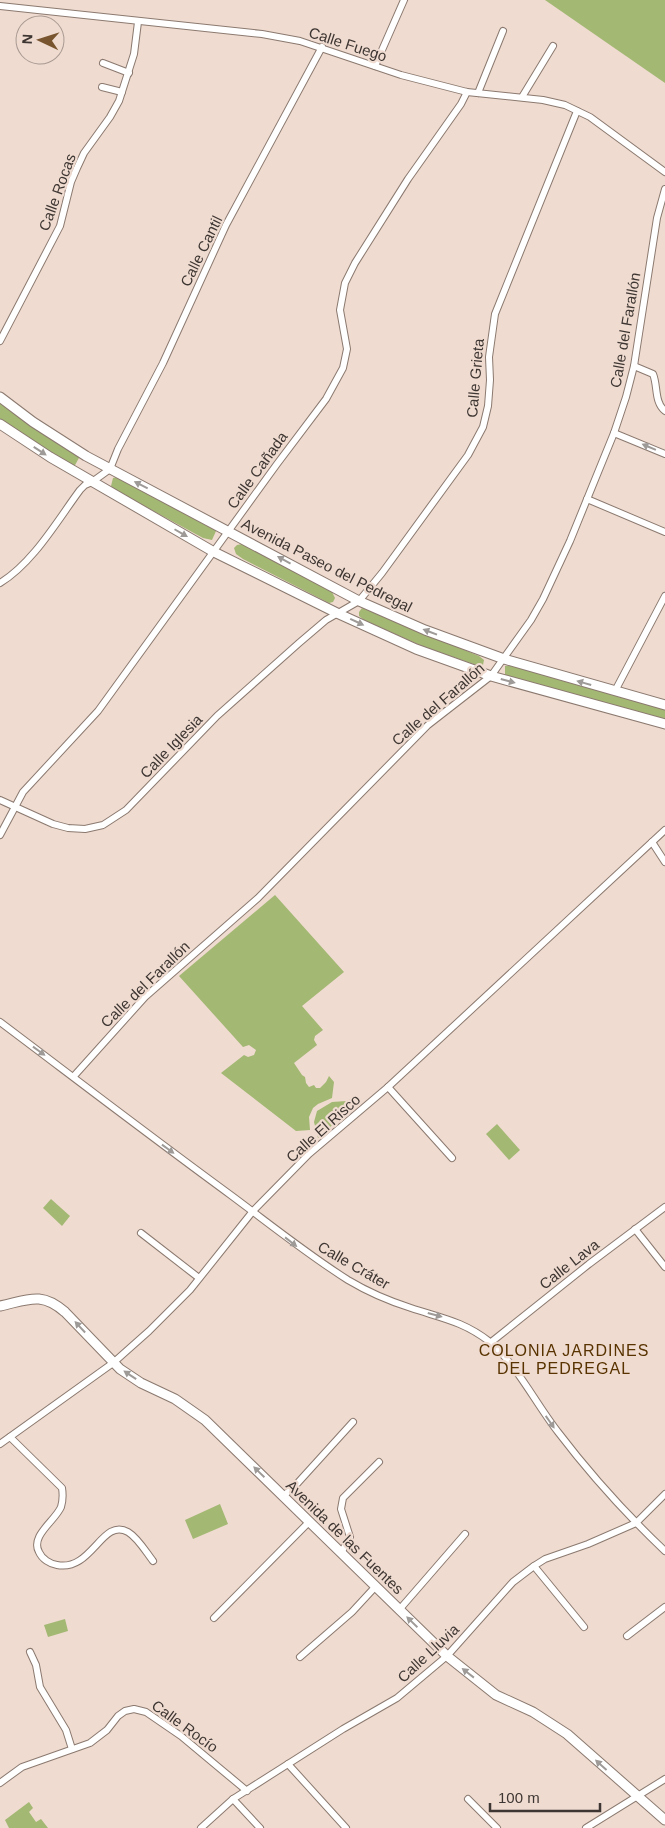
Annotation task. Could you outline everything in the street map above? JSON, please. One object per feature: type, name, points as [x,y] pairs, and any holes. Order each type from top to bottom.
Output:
[{"type":"main road","name":"Avenida Paseo del Pedregal","points":[[0,396],[32,422],[110,469],[359,601],[425,630],[504,660],[665,705]]},
{"type":"main road","points":[[0,424],[43,453],[214,552],[339,614],[416,649],[491,676],[665,724]]},
{"type":"main road","name":"Avenida de las Fuentes","points":[[0,1306],[37,1298],[47,1299],[65,1312],[113,1363],[134,1379],[175,1399],[196,1413],[310,1520],[341,1553],[447,1656],[496,1695],[533,1712],[567,1734],[665,1820]]},
{"type":"street","points":[[375,66],[404,0]]},
{"type":"street","name":"Calle Fuego","points":[[0,6],[262,34],[322,47],[375,66],[467,92],[543,100],[577,111],[597,122],[665,172]]},
{"type":"street","name":"Calle Rocas","points":[[0,341],[60,226],[71,182],[84,153],[110,117],[122,92],[134,54],[138,22]]},
{"type":"street","points":[[478,93],[503,31]]},
{"type":"street","points":[[522,97],[553,46]]},
{"type":"street","name":"Calle Cantil","points":[[110,469],[118,449],[163,363],[226,226],[322,47]]},
{"type":"street","points":[[103,64],[129,73]]},
{"type":"street","points":[[102,87],[122,92]]},
{"type":"street","name":"Calle Cañada","points":[[0,835],[23,792],[78,735],[98,711],[228,530],[326,399],[343,368],[347,349],[340,310],[345,283],[355,263],[408,179],[461,104],[467,92]]},
{"type":"street","name":"Calle Grieta","points":[[339,614],[359,601],[382,573],[468,455],[483,427],[488,406],[489,357],[495,314],[577,111]]},
{"type":"street","name":"Calle del Farallón","points":[[74,1076],[145,997],[258,898],[428,725],[491,676],[504,660],[543,599],[570,541],[614,433],[634,366],[658,218],[665,190]]},
{"type":"street","points":[[634,366],[653,374],[657,383],[657,398],[661,408],[665,411]]},
{"type":"street","points":[[614,433],[665,454]]},
{"type":"street","points":[[0,583],[10,577],[26,562],[80,490],[110,469]]},
{"type":"street","points":[[587,499],[665,532]]},
{"type":"street","points":[[615,691],[665,596]]},
{"type":"street","name":"Calle Iglesia","points":[[0,800],[53,824],[68,828],[85,830],[103,825],[126,810],[225,709],[326,620],[339,614]]},
{"type":"street","name":"Calle El Risco","points":[[0,1444],[113,1363],[165,1316],[199,1278],[253,1211],[309,1154],[388,1087],[665,830]]},
{"type":"street","points":[[652,842],[665,862]]},
{"type":"street","name":"Calle Cráter","points":[[0,1022],[253,1211],[298,1247],[377,1296],[465,1326],[490,1343],[506,1359],[556,1430],[587,1469],[636,1523],[665,1550]]},
{"type":"street","points":[[388,1087],[452,1158]]},
{"type":"street","name":"Calle Lava","points":[[490,1343],[665,1207]]},
{"type":"street","points":[[635,1229],[665,1267]]},
{"type":"street","points":[[141,1233],[199,1278]]},
{"type":"street","points":[[283,1496],[294,1487],[353,1422]]},
{"type":"street","points":[[10,1437],[62,1488],[61,1506],[38,1538],[39,1552],[44,1559],[62,1566],[73,1565],[82,1560],[106,1534],[120,1530],[127,1532],[153,1561]]},
{"type":"street","points":[[341,1553],[350,1537],[341,1509],[343,1498],[379,1462]]},
{"type":"street","name":"Calle Lluvia","points":[[201,1828],[234,1799],[343,1729],[397,1698],[447,1656],[513,1582],[534,1566],[545,1559],[588,1544],[636,1523],[665,1494]]},
{"type":"street","points":[[214,1618],[310,1520]]},
{"type":"street","points":[[399,1610],[465,1534]]},
{"type":"street","points":[[534,1566],[584,1627]]},
{"type":"street","points":[[300,1657],[352,1612],[376,1586]]},
{"type":"street","points":[[627,1636],[665,1607]]},
{"type":"street","points":[[30,1652],[36,1665],[40,1687],[66,1730],[72,1749]]},
{"type":"street","name":"Calle Rocío","points":[[0,1783],[22,1767],[96,1739],[107,1730],[118,1716],[125,1711],[134,1709],[142,1710],[196,1748],[247,1792]]},
{"type":"street","points":[[288,1764],[346,1828]]},
{"type":"street","points":[[586,1828],[665,1779]]},
{"type":"street","points":[[234,1799],[260,1828]]},
{"type":"street","points":[[468,1799],[497,1828]]},
{"type":"green space","points":[[545,0],[665,0],[665,83]]},
{"type":"green space","points":[[0,401],[80,456],[74,467],[0,419]]},
{"type":"green space","points":[[117,477],[213,528],[216,531],[212,540],[203,538],[115,490],[111,486],[113,478]]},
{"type":"green space","points":[[242,544],[332,592],[335,598],[333,602],[329,603],[243,559],[236,554],[234,548]]},
{"type":"green space","points":[[362,608],[479,656],[484,660],[483,665],[479,666],[422,646],[364,620],[359,616]]},
{"type":"green space","points":[[505,666],[515,666],[665,709],[665,720],[505,675]]},
{"type":"green space","points":[[275,895],[344,972],[302,1006],[323,1030],[315,1036],[314,1040],[317,1045],[294,1063],[305,1077],[309,1087],[314,1085],[316,1088],[320,1088],[329,1076],[334,1082],[332,1098],[313,1108],[309,1117],[310,1130],[296,1131],[221,1073],[244,1055],[248,1057],[254,1055],[256,1050],[249,1045],[243,1047],[179,976]]},
{"type":"green space","points":[[356,1096],[360,1100],[318,1138],[314,1122],[317,1111],[332,1102],[347,1101]]},
{"type":"green space","points":[[497,1124],[520,1150],[509,1160],[486,1134]]},
{"type":"green space","points":[[51,1199],[70,1216],[62,1226],[43,1208]]},
{"type":"green space","points":[[220,1504],[228,1524],[193,1539],[185,1520]]},
{"type":"green space","points":[[65,1619],[68,1631],[48,1637],[44,1625]]},
{"type":"green space","points":[[29,1802],[33,1808],[29,1812],[36,1822],[41,1819],[48,1828],[9,1828],[5,1820]]},
{"type":"district","name":"COLONIA JARDINES DEL PEDREGAL","points":[[564,1359]]}]
